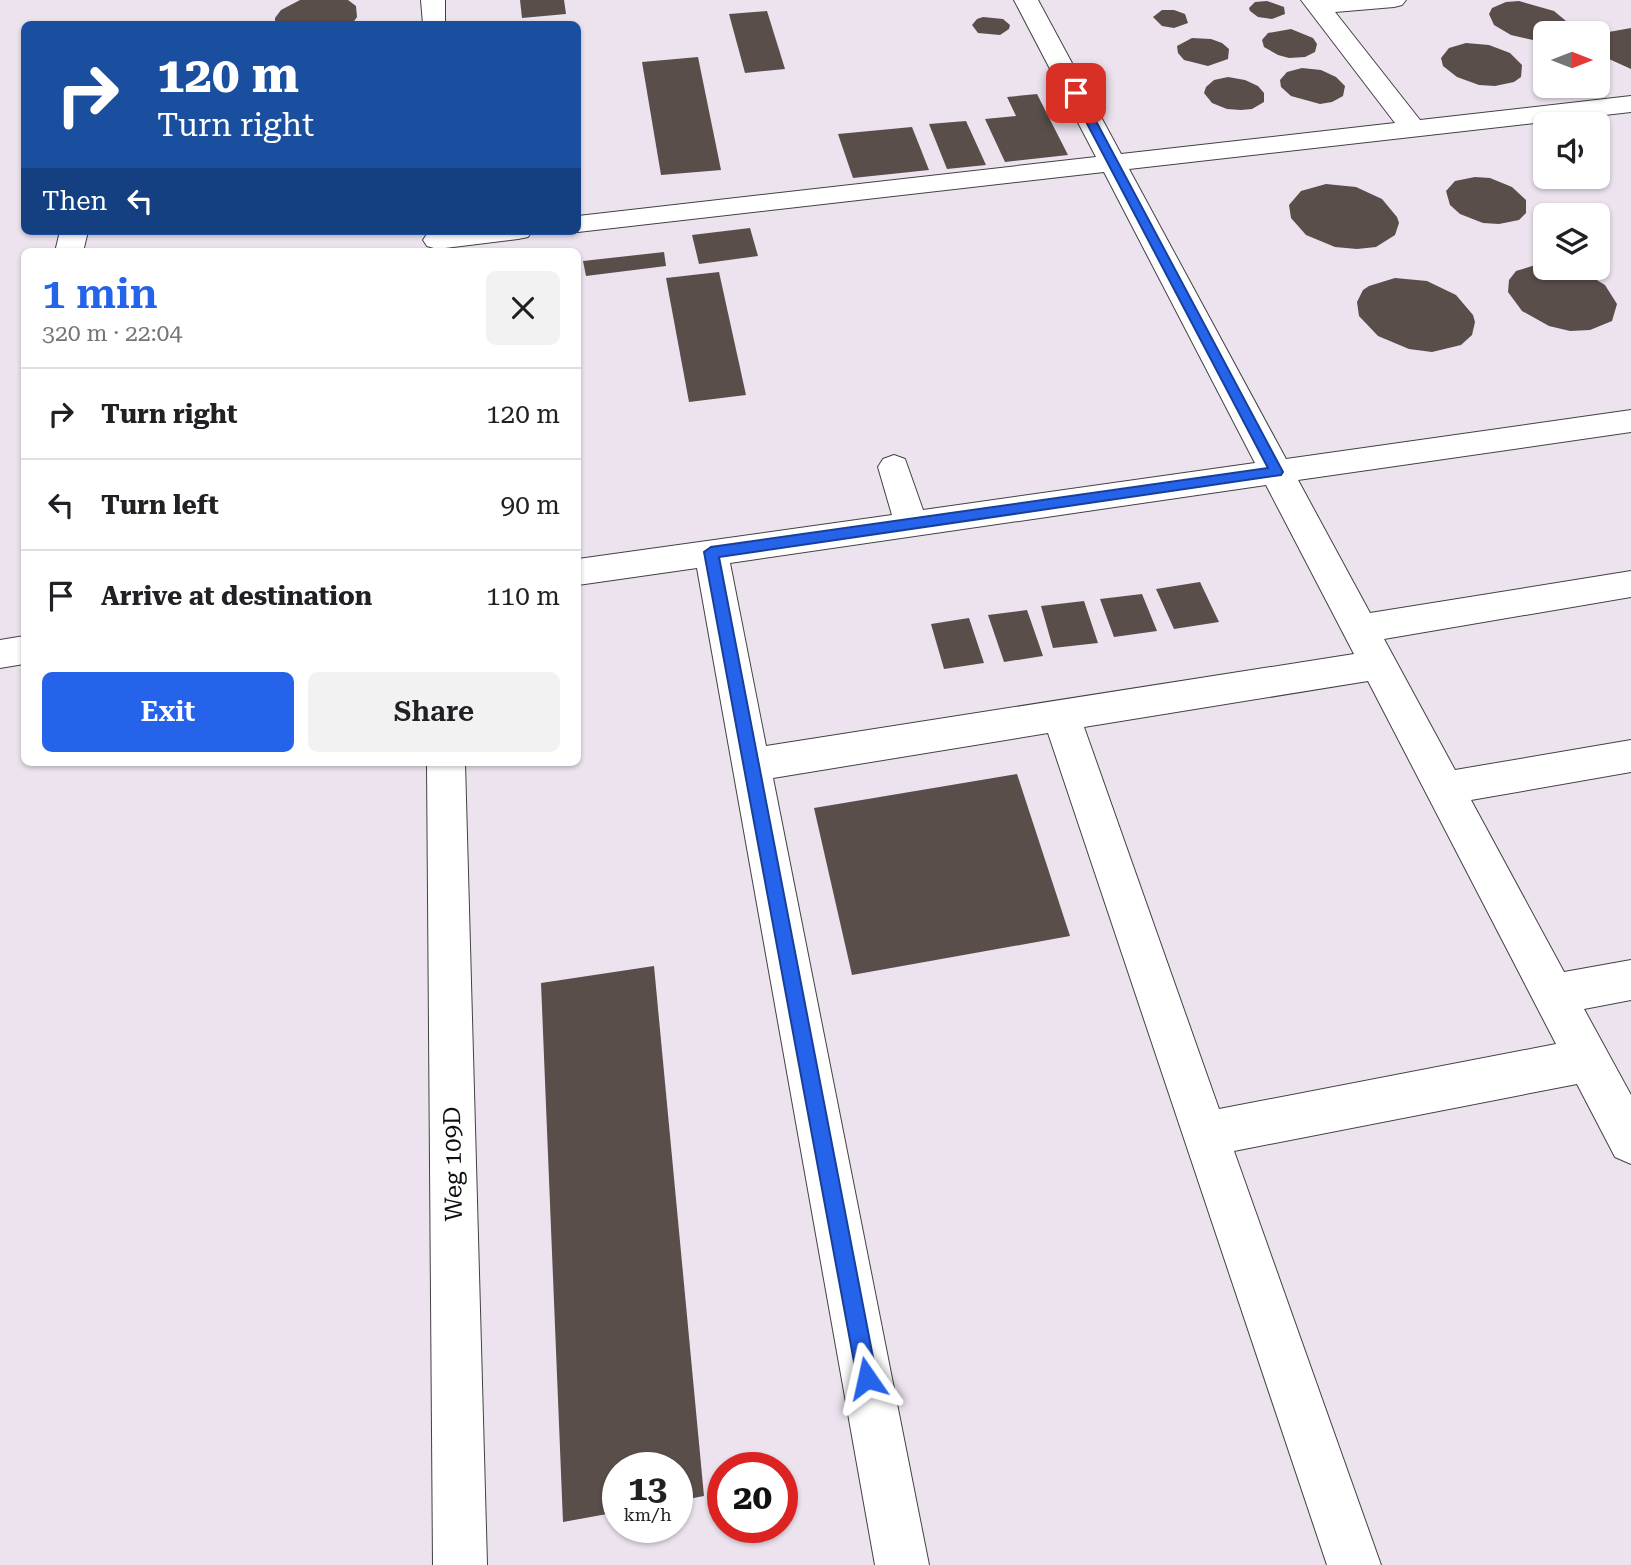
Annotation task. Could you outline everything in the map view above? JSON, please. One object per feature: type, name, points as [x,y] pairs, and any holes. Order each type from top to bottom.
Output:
[{"type":"lane","points":[[433,0],[434,21]]},
{"type":"lane","points":[[1027,0],[1631,1142]]},
{"type":"lane","points":[[1315,3],[1394,0]]},
{"type":"lane","points":[[1315,3],[1413,129]]},
{"type":"lane","points":[[581,224],[1631,104]]},
{"type":"lane","points":[[437,241],[486,235]]},
{"type":"lane","points":[[581,572],[1631,421]]},
{"type":"lane","points":[[894,467],[912,524]]},
{"type":"lane","points":[[711,552],[902,1565]]},
{"type":"lane","points":[[1360,629],[1631,584]]},
{"type":"lane","points":[[0,654],[21,650]]},
{"type":"lane","points":[[751,765],[1379,665]]},
{"type":"lane","points":[[1061,716],[1354,1565]]},
{"type":"lane","points":[[1444,788],[1631,756]]},
{"type":"lane","name":"Weg 109D","points":[[446,766],[460,1565]]},
{"type":"lane","points":[[1553,994],[1631,980]]},
{"type":"lane","points":[[1205,1134],[1588,1060]]},
{"type":"shaded area","points":[[0,0],[1631,0],[1631,1565],[0,1565]]},
{"type":"building","points":[[300,0],[348,0],[356,6],[357,17],[354,21],[275,21],[281,10]]},
{"type":"building","points":[[520,0],[564,0],[566,14],[522,18]]},
{"type":"building","points":[[1267,1],[1284,7],[1285,14],[1272,19],[1258,17],[1250,11],[1249,8],[1255,2]]},
{"type":"building","points":[[1519,1],[1554,11],[1566,21],[1533,21],[1533,40],[1511,35],[1494,25],[1489,14],[1492,8],[1506,2]]},
{"type":"building","points":[[1162,10],[1185,14],[1188,23],[1174,28],[1162,26],[1153,17]]},
{"type":"building","points":[[767,11],[785,69],[745,73],[729,14]]},
{"type":"building","points":[[983,17],[1003,19],[1010,25],[1009,29],[1000,35],[978,33],[972,25]]},
{"type":"building","points":[[1631,28],[1631,69],[1610,59],[1610,32]]},
{"type":"building","points":[[1291,29],[1313,38],[1317,44],[1315,52],[1305,57],[1289,58],[1264,47],[1262,40],[1268,33]]},
{"type":"building","points":[[1192,38],[1211,39],[1222,43],[1229,49],[1228,59],[1208,66],[1184,60],[1178,53],[1177,46]]},
{"type":"building","points":[[1466,43],[1489,45],[1510,53],[1522,65],[1521,77],[1514,82],[1495,86],[1479,85],[1457,77],[1443,66],[1441,58],[1449,48]]},
{"type":"building","points":[[698,57],[721,170],[661,175],[642,62]]},
{"type":"building","points":[[1302,68],[1321,70],[1336,77],[1345,86],[1343,96],[1320,104],[1291,96],[1281,87],[1280,80],[1287,72]]},
{"type":"building","points":[[1228,77],[1258,86],[1264,93],[1264,102],[1252,109],[1241,110],[1227,109],[1212,103],[1204,93],[1206,87],[1214,80]]},
{"type":"building","points":[[1037,94],[1068,155],[1005,162],[985,119],[1016,116],[1007,97]]},
{"type":"building","points":[[966,121],[986,165],[947,169],[929,124]]},
{"type":"building","points":[[912,127],[929,170],[853,178],[838,134]]},
{"type":"building","points":[[1475,177],[1490,178],[1512,187],[1526,200],[1526,213],[1519,220],[1499,224],[1483,223],[1460,214],[1450,205],[1446,191],[1455,181]]},
{"type":"building","points":[[1326,184],[1356,187],[1382,199],[1397,217],[1399,223],[1395,235],[1376,247],[1357,249],[1335,247],[1306,235],[1291,218],[1289,205],[1301,191]]},
{"type":"building","points":[[750,228],[758,256],[699,264],[692,235]]},
{"type":"building","points":[[664,252],[666,266],[586,276],[583,261]]},
{"type":"building","points":[[1533,266],[1533,280],[1597,280],[1605,285],[1617,304],[1612,321],[1590,330],[1570,331],[1549,326],[1522,311],[1508,292],[1509,280],[1516,271]]},
{"type":"building","points":[[719,272],[746,395],[689,402],[666,278]]},
{"type":"building","points":[[1395,278],[1427,281],[1456,295],[1473,315],[1475,322],[1472,335],[1461,345],[1432,352],[1409,349],[1378,336],[1359,316],[1357,302],[1363,290],[1369,286]]},
{"type":"building","points":[[1200,582],[1219,622],[1174,629],[1156,589]]},
{"type":"building","points":[[1142,594],[1157,631],[1114,637],[1100,599]]},
{"type":"building","points":[[1084,601],[1098,643],[1053,648],[1041,606]]},
{"type":"building","points":[[1027,610],[1043,656],[1004,662],[988,615]]},
{"type":"building","points":[[969,618],[984,663],[944,669],[931,624]]},
{"type":"building","points":[[1017,774],[1070,936],[852,975],[814,808]]},
{"type":"building","points":[[654,966],[704,1496],[693,1498],[693,1452],[602,1452],[602,1515],[563,1522],[541,983]]},
{"type":"route","points":[[867,1378],[711,552],[1276,472],[1076,93]]}]
